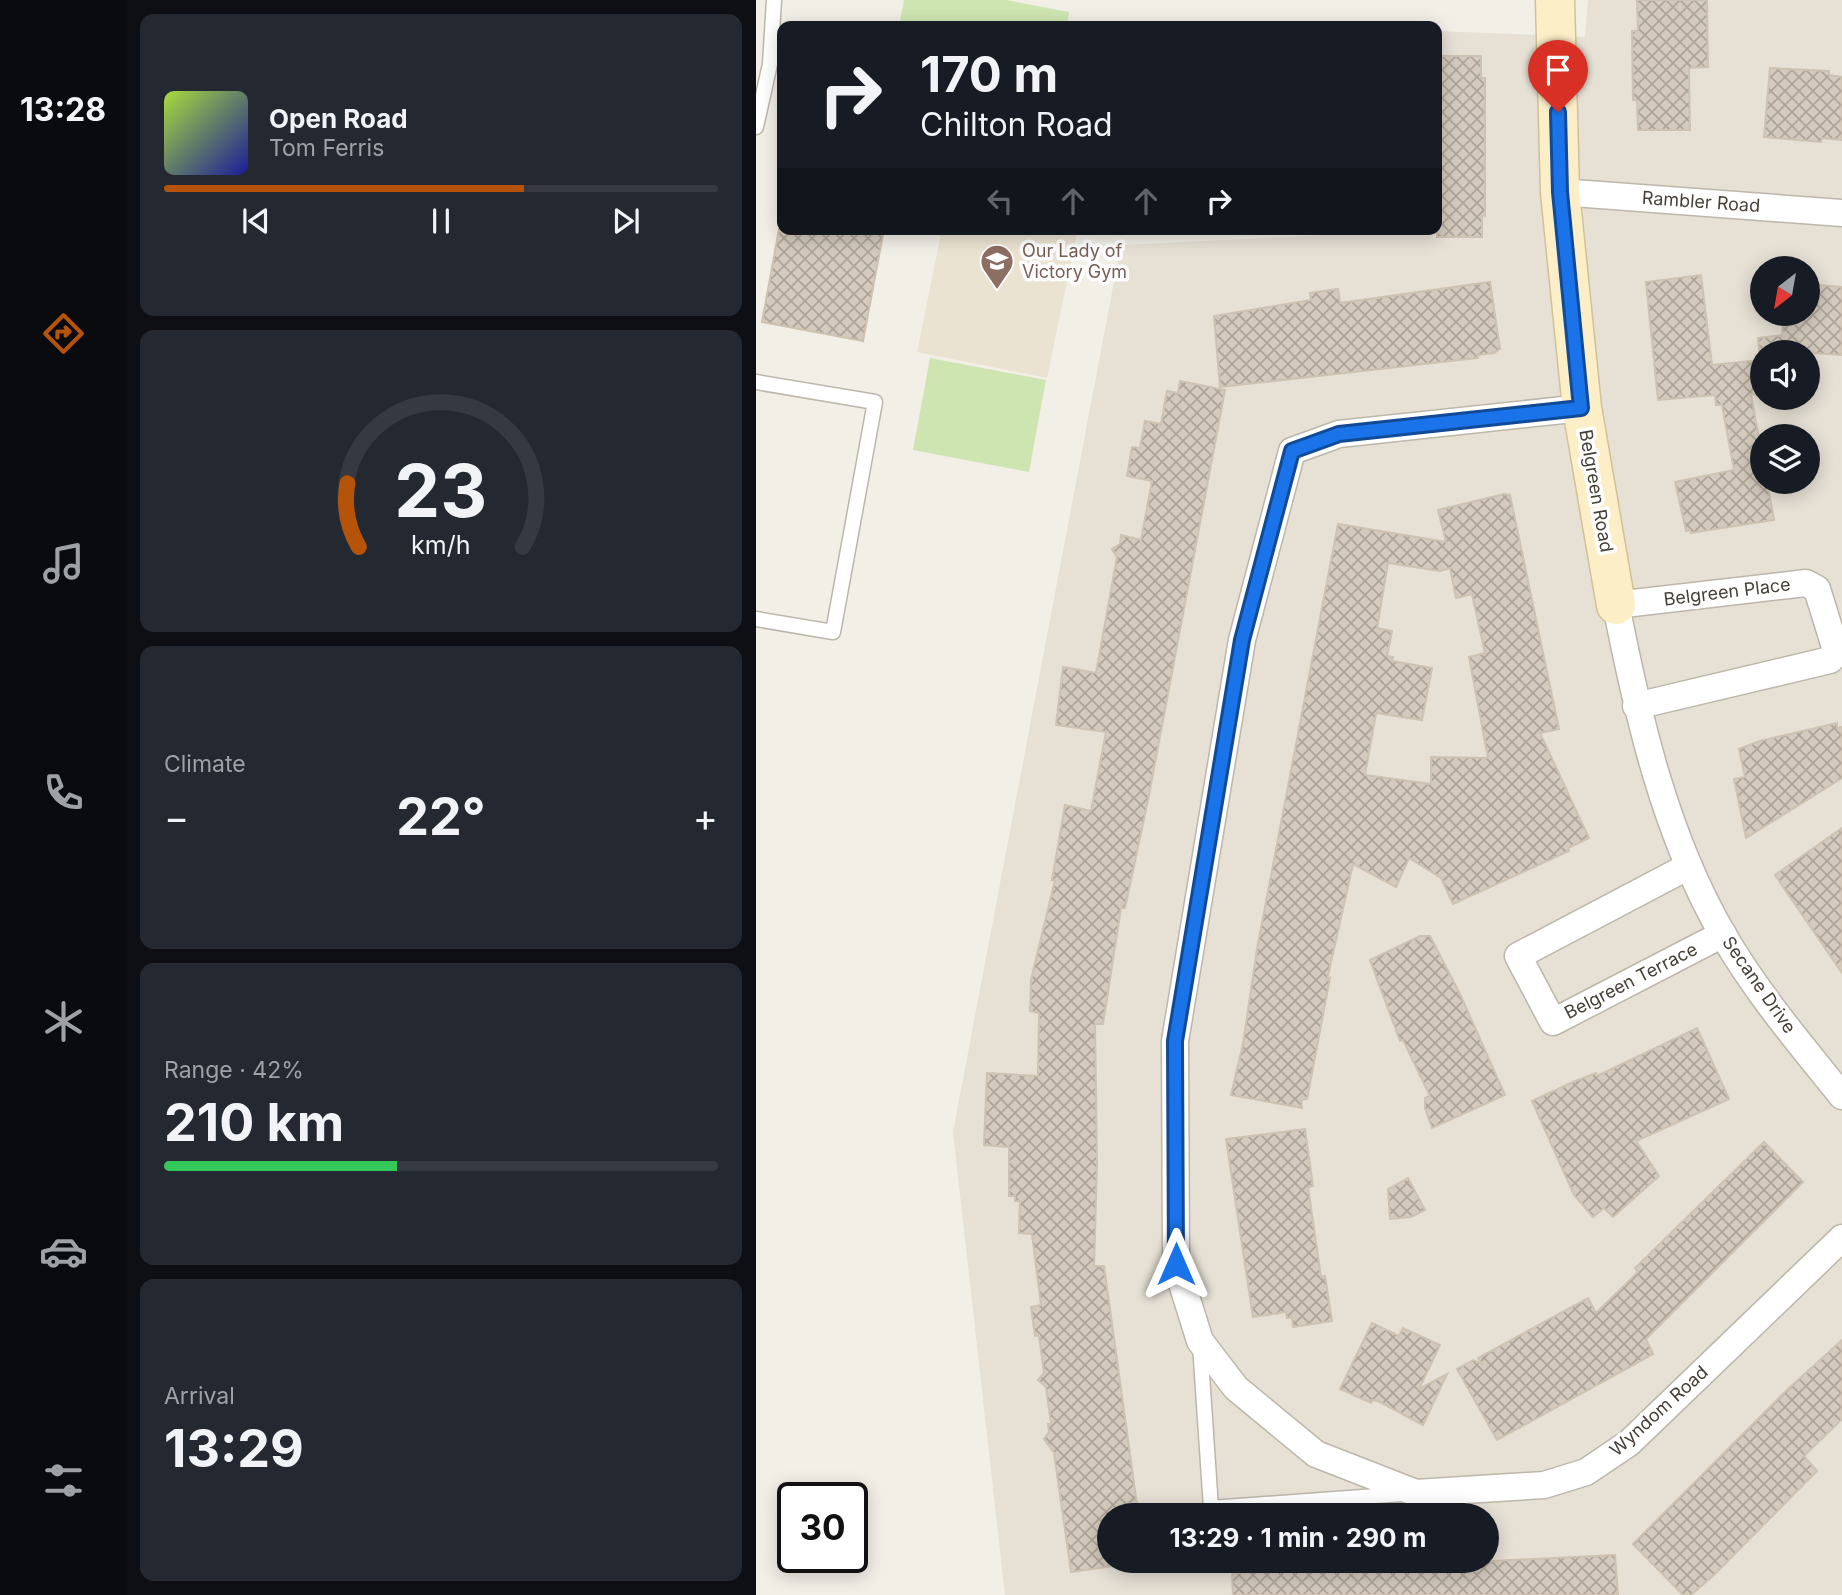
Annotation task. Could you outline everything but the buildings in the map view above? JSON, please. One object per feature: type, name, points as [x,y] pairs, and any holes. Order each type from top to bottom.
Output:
[{"type":"street","name":"Belgreen Road","points":[[1555,0],[1560,192],[1581,408],[1616,606]]},
{"type":"street","name":"Rambler Road","points":[[1560,192],[1842,213]]},
{"type":"street","name":"Wyndom Road","points":[[1581,408],[1339,434],[1292,451],[1242,640],[1175,1041],[1176,1264],[1200,1340],[1236,1388],[1316,1454],[1416,1493],[1544,1485],[1586,1472],[1629,1443],[1842,1238]]},
{"type":"street","name":"Belgreen Place","points":[[1616,606],[1812,584],[1817,589],[1835,647],[1835,655],[1830,660],[1634,699]]},
{"type":"street","points":[[1616,606],[1634,699],[1689,866]]},
{"type":"street","name":"Belgreen Terrace","points":[[1689,866],[1518,956],[1553,1022],[1723,934]]},
{"type":"street","name":"Secane Drive","points":[[1689,866],[1723,934],[1780,1020],[1842,1096]]},
{"type":"lane","points":[[756,127],[770,64],[774,0]]},
{"type":"lane","points":[[756,382],[875,402],[833,632],[756,619]]},
{"type":"lane","points":[[1200,1340],[1211,1508],[1416,1493]]},
{"type":"shaded area","points":[[1588,0],[1842,0],[1842,1595],[1005,1595],[953,1132],[1121,245],[1329,235],[1442,235],[1442,31],[1585,37]]},
{"type":"shaded area","name":"Our Lady of Victory Gym","points":[[941,235],[1077,235],[1047,378],[917,352]]},
{"type":"green space","points":[[904,0],[1006,0],[1069,12],[1068,21],[900,21]]},
{"type":"green space","points":[[930,358],[1046,380],[1029,472],[913,450]]},
{"type":"place","name":"Our Lady of Victory Gym","points":[[997,291]]},
{"type":"route","points":[[1176,1264],[1175,1041],[1242,640],[1292,451],[1339,434],[1581,408],[1560,192],[1558,112]]}]
